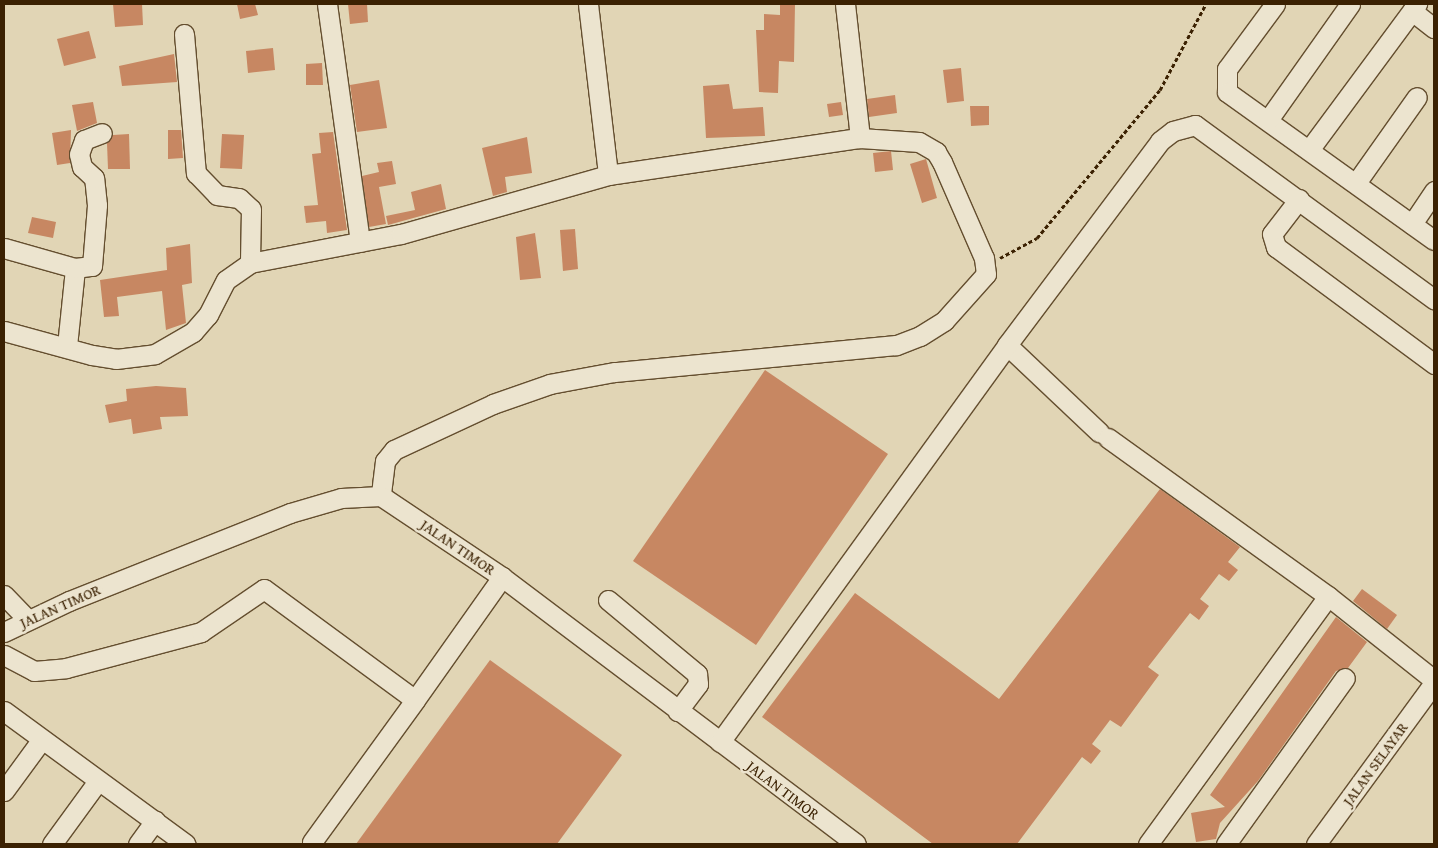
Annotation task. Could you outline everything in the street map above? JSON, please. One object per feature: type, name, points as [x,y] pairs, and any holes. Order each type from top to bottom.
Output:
[{"type":"street","points":[[327,4],[360,242]]},
{"type":"street","points":[[588,4],[608,175]]},
{"type":"street","points":[[845,4],[860,138]]},
{"type":"street","points":[[1275,4],[1224,76],[1227,92],[1434,240]]},
{"type":"street","points":[[1268,120],[1350,4]]},
{"type":"street","points":[[1309,150],[1414,7],[1434,28]]},
{"type":"street","points":[[184,34],[196,172],[213,192],[239,198],[251,209],[250,263]]},
{"type":"street","points":[[1356,184],[1417,97]]},
{"type":"street","points":[[720,742],[1007,345],[1160,141],[1173,130],[1195,125],[1434,299]]},
{"type":"street","points":[[4,248],[75,268],[92,266],[97,205],[94,178],[82,167],[79,154],[84,140],[102,133]]},
{"type":"street","points":[[4,331],[116,358],[165,351],[193,332],[208,315],[226,280],[250,263],[360,242],[481,214],[608,175],[860,138],[919,142],[936,152],[987,266],[986,274],[944,321],[896,345],[614,372],[550,384],[493,404],[394,450],[385,461],[381,496]]},
{"type":"street","points":[[1412,224],[1434,192]]},
{"type":"street","points":[[1299,199],[1272,234],[1276,247],[1434,364]]},
{"type":"street","points":[[67,346],[75,268]]},
{"type":"street","points":[[1007,345],[1104,435],[1328,596],[1434,682]]},
{"type":"street","name":"JALAN TIMOR","points":[[4,632],[27,619],[290,513],[341,498],[381,496],[502,577],[856,844]]},
{"type":"street","points":[[312,842],[416,700],[502,577]]},
{"type":"street","points":[[4,656],[34,671],[66,668],[202,632],[264,589],[416,700]]},
{"type":"street","points":[[4,595],[27,619]]},
{"type":"street","points":[[1148,844],[1328,596]]},
{"type":"street","points":[[608,600],[697,674],[698,684],[678,710]]},
{"type":"street","points":[[1226,844],[1345,678]]},
{"type":"street","name":"JALAN SELAYAR","points":[[1316,844],[1434,682]]},
{"type":"street","points":[[4,711],[186,844]]},
{"type":"street","points":[[4,791],[42,739]]},
{"type":"street","points":[[52,844],[98,781]]},
{"type":"street","points":[[138,844],[155,821]]},
{"type":"path","points":[[987,266],[1037,238],[1160,90],[1206,4]]},
{"type":"building","points":[[113,4],[142,4],[143,25],[115,27]]},
{"type":"building","points":[[237,4],[255,4],[258,15],[240,19]]},
{"type":"building","points":[[348,4],[367,4],[368,22],[350,24]]},
{"type":"building","points":[[780,4],[795,4],[794,62],[779,61],[778,93],[759,92],[756,30],[764,30],[764,14],[780,15]]},
{"type":"building","points":[[89,31],[96,58],[64,66],[57,39]]},
{"type":"building","points":[[273,48],[275,70],[248,73],[246,51]]},
{"type":"building","points":[[174,54],[177,82],[122,86],[119,66]]},
{"type":"building","points":[[322,63],[323,85],[306,85],[306,64]]},
{"type":"building","points":[[961,68],[964,101],[947,103],[943,70]]},
{"type":"building","points":[[379,80],[387,128],[357,132],[350,85]]},
{"type":"building","points":[[729,84],[733,109],[763,107],[765,136],[706,138],[703,86]]},
{"type":"building","points":[[895,95],[897,113],[869,117],[867,99]]},
{"type":"building","points":[[93,102],[97,123],[77,131],[72,105]]},
{"type":"building","points":[[841,102],[843,115],[829,117],[827,104]]},
{"type":"building","points":[[970,106],[989,106],[989,125],[971,126]]},
{"type":"building","points":[[71,130],[70,163],[57,165],[52,133]]},
{"type":"building","points":[[168,130],[181,130],[183,158],[168,159]]},
{"type":"building","points":[[333,132],[347,230],[327,233],[326,221],[306,223],[304,206],[318,205],[312,154],[321,153],[319,133]]},
{"type":"building","points":[[129,134],[130,169],[108,169],[107,143],[113,135]]},
{"type":"building","points":[[222,134],[244,135],[242,169],[220,168]]},
{"type":"building","points":[[527,137],[532,173],[505,177],[507,192],[493,196],[482,148]]},
{"type":"building","points":[[891,151],[893,170],[875,172],[873,153]]},
{"type":"building","points":[[926,159],[937,198],[922,203],[910,164]]},
{"type":"building","points":[[392,161],[396,184],[379,187],[386,224],[369,227],[362,176],[379,172],[377,163]]},
{"type":"building","points":[[441,184],[446,209],[388,225],[386,216],[415,210],[411,192]]},
{"type":"building","points":[[32,217],[56,222],[53,238],[28,233]]},
{"type":"building","points":[[575,229],[578,269],[563,271],[560,230]]},
{"type":"building","points":[[535,233],[541,278],[520,280],[516,237]]},
{"type":"building","points":[[190,244],[192,283],[182,285],[186,323],[166,330],[162,291],[117,297],[119,316],[104,317],[100,280],[167,270],[166,248]]},
{"type":"building","points":[[765,370],[888,454],[756,645],[633,561]]},
{"type":"building","points":[[156,386],[186,388],[188,416],[160,417],[162,429],[133,434],[131,419],[109,423],[105,405],[127,401],[126,389]]},
{"type":"building","points":[[1160,489],[1240,547],[1228,562],[1238,570],[1229,581],[1219,574],[1200,599],[1209,606],[1199,620],[1190,613],[1148,667],[1159,675],[1121,727],[1110,720],[1092,744],[1101,751],[1091,764],[1082,757],[1017,844],[933,844],[762,717],[855,593],[999,699]]},
{"type":"building","points":[[1362,589],[1397,615],[1387,629],[1353,601]]},
{"type":"building","points":[[1336,617],[1367,642],[1348,668],[1336,671],[1258,781],[1220,823],[1216,839],[1196,842],[1191,813],[1225,807],[1210,795]]},
{"type":"building","points":[[490,660],[622,755],[557,844],[356,844]]}]
